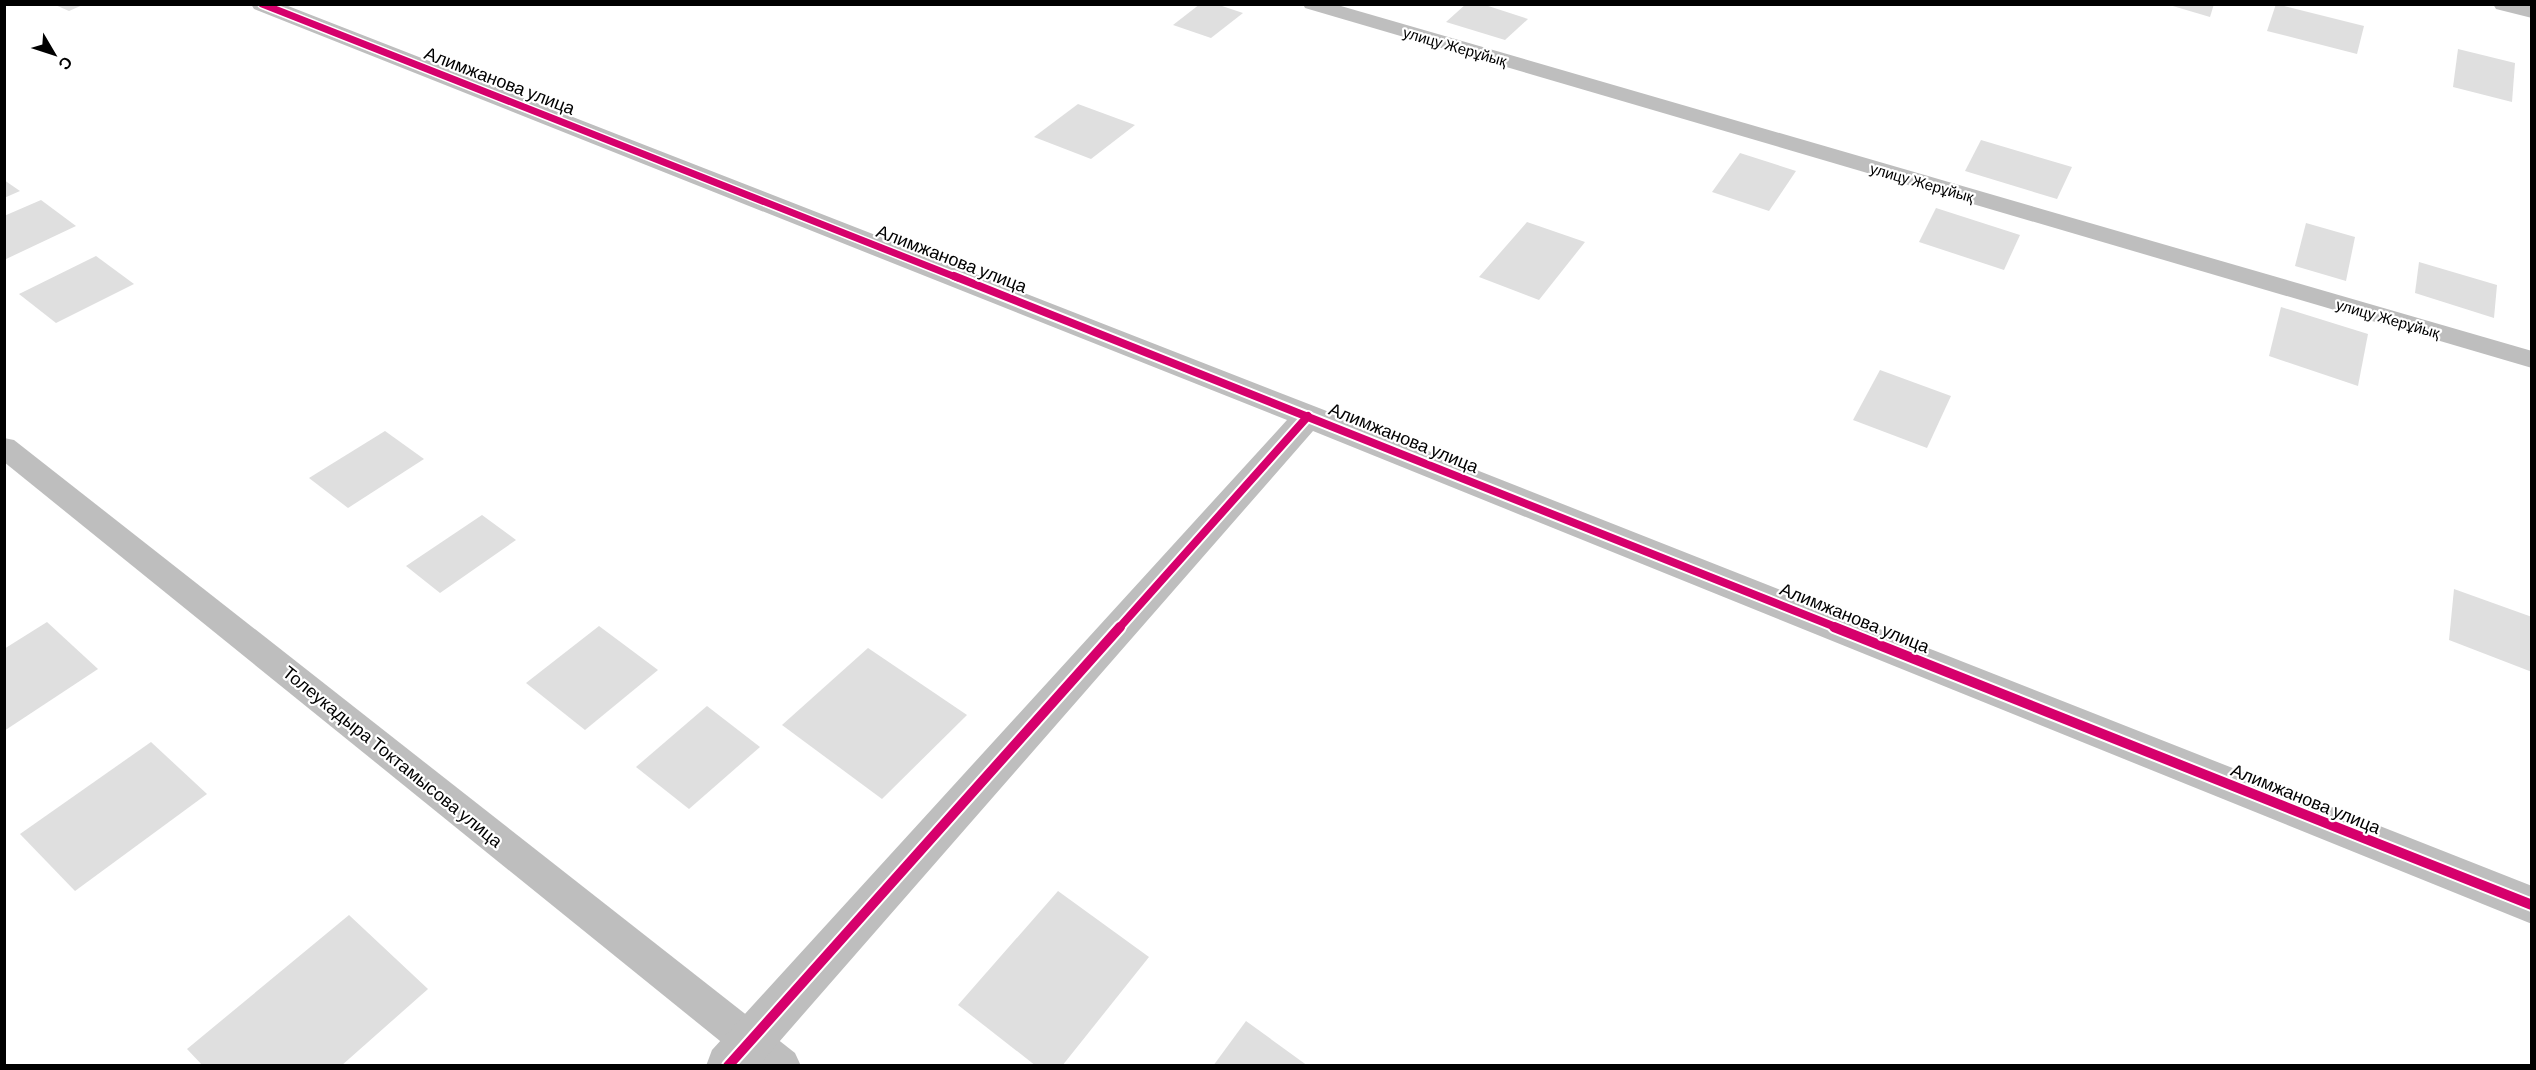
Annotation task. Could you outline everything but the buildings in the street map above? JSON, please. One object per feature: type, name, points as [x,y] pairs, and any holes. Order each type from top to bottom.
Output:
[{"type":"street","name":"Алимжанова улица","points":[[262,4],[1308,416],[2532,905]]},
{"type":"street","points":[[2504,4],[2532,11]]},
{"type":"street","points":[[740,1053],[1308,416]]},
{"type":"lane","name":"улицу Жерұйық","points":[[1312,4],[2532,360]]},
{"type":"lane","name":"Толеукадыра Токтамысова улица","points":[[4,447],[740,1053],[782,1065]]},
{"type":"cycle path","points":[[262,4],[1156,356],[2532,905]]},
{"type":"cycle path","points":[[728,1066],[1308,416]]}]
